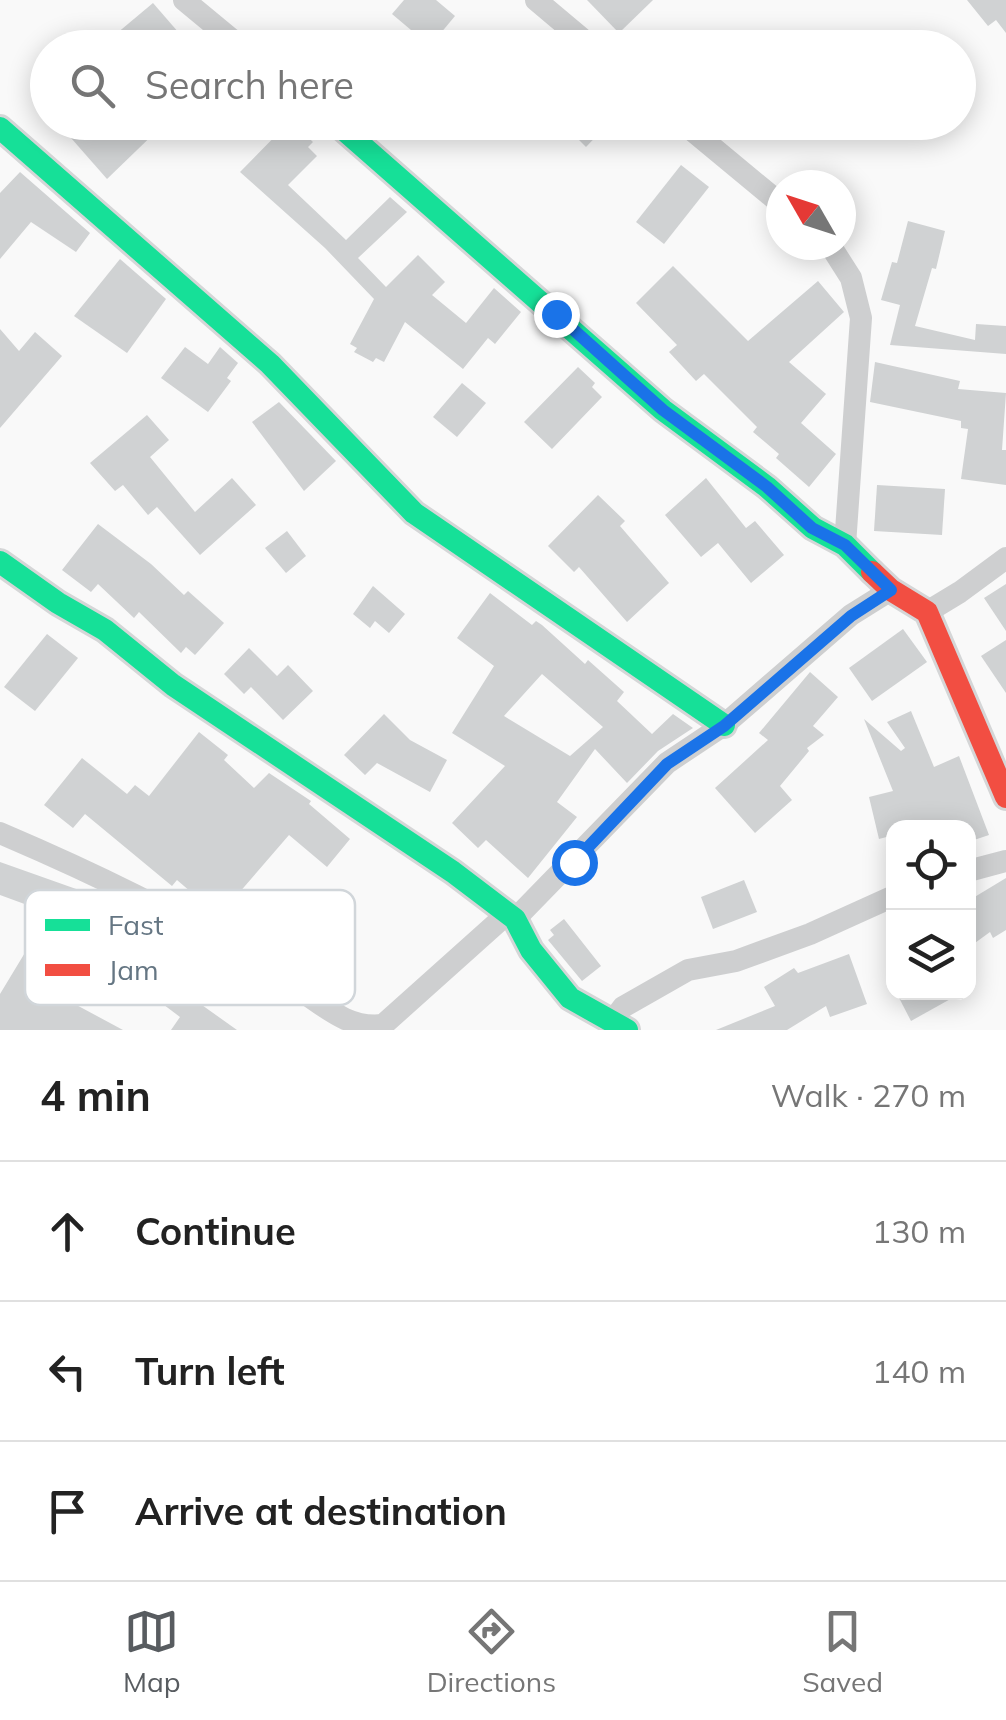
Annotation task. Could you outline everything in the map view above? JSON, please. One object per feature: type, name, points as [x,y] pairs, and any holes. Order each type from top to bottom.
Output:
[{"type":"street","points":[[184,0],[220,30]]},
{"type":"street","points":[[536,0],[572,30]]},
{"type":"street","points":[[0,128],[270,364],[414,513],[724,726]]},
{"type":"street","points":[[355,140],[663,410],[767,487],[812,528],[845,545],[891,590],[927,612],[1006,797]]},
{"type":"street","points":[[704,140],[766,192]]},
{"type":"street","points":[[840,260],[852,278],[861,318],[845,545]]},
{"type":"street","points":[[927,612],[1006,558]]},
{"type":"street","points":[[0,562],[58,604],[106,630],[172,684],[453,872],[511,917],[531,950],[570,998],[619,1026],[634,1000],[688,970],[736,961],[810,934],[886,900]]},
{"type":"street","points":[[324,1005],[354,1025],[382,1025],[511,917],[667,764],[724,726],[851,616],[891,590]]},
{"type":"street","points":[[0,834],[120,890]]},
{"type":"street","points":[[976,869],[1006,861]]},
{"type":"building","points":[[404,0],[436,0],[455,16],[443,30],[411,30],[392,14]]},
{"type":"building","points":[[587,0],[653,0],[622,30],[616,30]]},
{"type":"building","points":[[967,0],[1006,0],[1006,33],[996,20],[988,26]]},
{"type":"building","points":[[153,3],[176,30],[121,30]]},
{"type":"building","points":[[73,140],[147,140],[107,179]]},
{"type":"building","points":[[271,140],[311,140],[308,147],[317,156],[288,185],[346,240],[390,197],[407,212],[358,258],[386,287],[418,255],[445,282],[432,295],[466,323],[494,288],[521,312],[495,344],[488,338],[463,369],[405,322],[384,362],[376,358],[373,362],[354,352],[357,348],[350,344],[374,299],[325,248],[240,172]]},
{"type":"building","points":[[681,165],[709,187],[664,244],[636,222]]},
{"type":"building","points":[[20,172],[90,233],[76,252],[31,222],[0,259],[0,193]]},
{"type":"building","points":[[908,221],[945,231],[915,326],[975,340],[976,324],[1006,326],[1006,354],[890,345],[900,305],[881,300],[892,262],[897,263]]},
{"type":"building","points":[[120,259],[166,299],[127,353],[74,316]]},
{"type":"building","points":[[673,266],[748,341],[818,281],[844,312],[789,362],[826,394],[801,423],[836,454],[809,487],[776,458],[779,454],[753,432],[757,427],[704,374],[696,381],[669,352],[677,345],[636,303]]},
{"type":"building","points":[[0,329],[19,351],[35,332],[62,356],[0,428]]},
{"type":"building","points":[[185,347],[208,364],[220,347],[238,363],[227,378],[231,381],[208,412],[161,378]]},
{"type":"building","points":[[875,362],[960,381],[958,389],[1006,393],[1002,450],[1006,450],[1006,485],[961,479],[968,429],[961,428],[961,421],[870,402]]},
{"type":"building","points":[[578,367],[595,383],[592,387],[602,397],[552,449],[524,422]]},
{"type":"building","points":[[462,383],[486,403],[457,437],[433,417]]},
{"type":"building","points":[[279,402],[336,461],[304,491],[252,422]]},
{"type":"building","points":[[147,415],[169,440],[150,457],[195,512],[232,478],[256,505],[200,555],[157,507],[148,515],[123,485],[115,491],[90,463]]},
{"type":"building","points":[[706,478],[746,528],[755,521],[784,555],[751,583],[718,543],[701,557],[665,515]]},
{"type":"building","points":[[877,485],[945,489],[942,535],[874,531]]},
{"type":"building","points":[[598,495],[625,521],[620,526],[669,583],[627,622],[579,567],[574,572],[548,546]]},
{"type":"building","points":[[98,524],[224,623],[195,655],[186,647],[181,653],[139,612],[134,618],[98,584],[91,592],[62,570]]},
{"type":"building","points":[[287,531],[306,556],[286,573],[265,548]]},
{"type":"building","points":[[1006,584],[1006,631],[984,598]]},
{"type":"building","points":[[373,586],[405,614],[389,633],[375,621],[370,628],[353,614]]},
{"type":"building","points":[[490,593],[532,625],[536,621],[542,625],[585,664],[588,660],[624,692],[617,701],[652,734],[673,714],[693,728],[658,751],[627,783],[595,749],[557,802],[577,817],[528,878],[486,840],[478,848],[452,823],[505,766],[452,733],[494,666],[457,638]],"holes":[[[542,674],[603,727],[570,756],[504,716]]]},
{"type":"building","points":[[903,629],[927,662],[872,701],[849,668]]},
{"type":"building","points":[[47,634],[78,658],[35,711],[4,687]]},
{"type":"building","points":[[1006,640],[1006,693],[981,656]]},
{"type":"building","points":[[249,648],[277,676],[288,665],[313,691],[283,720],[251,687],[244,694],[224,674]]},
{"type":"building","points":[[810,672],[838,697],[813,726],[824,735],[807,748],[809,751],[780,786],[792,800],[755,833],[715,788],[768,740],[759,733]]},
{"type":"building","points":[[911,711],[934,767],[959,756],[989,835],[976,839],[976,820],[886,820],[886,837],[879,839],[869,797],[893,791],[864,719],[901,751],[905,748],[887,722]]},
{"type":"building","points":[[384,714],[410,740],[447,760],[430,792],[377,763],[365,775],[344,755]]},
{"type":"building","points":[[199,732],[228,755],[224,760],[254,788],[269,773],[311,801],[309,804],[350,839],[327,867],[289,835],[241,890],[189,890],[177,880],[172,886],[85,814],[73,828],[44,805],[82,758],[127,794],[135,785],[149,796]]},
{"type":"building","points":[[0,862],[79,890],[25,890],[25,904],[0,895]]},
{"type":"building","points":[[1006,878],[1006,930],[993,938],[990,932],[976,942],[976,910],[976,896]]},
{"type":"building","points":[[744,880],[757,912],[713,929],[701,897]]},
{"type":"building","points":[[564,919],[601,966],[582,981],[548,940],[554,935],[550,930]]},
{"type":"building","points":[[25,953],[25,1005],[76,1005],[123,1030],[0,1030],[0,994]]},
{"type":"building","points":[[849,954],[867,1004],[830,1017],[826,1006],[787,1030],[716,1030],[775,1006],[764,987],[794,968],[798,973]]},
{"type":"building","points":[[900,1000],[949,1000],[911,1021]]},
{"type":"building","points":[[164,1005],[202,1005],[237,1030],[171,1030],[180,1017]]},
{"type":"traffic: fast","points":[[0,128],[270,364],[414,513],[724,725]]},
{"type":"traffic: fast","points":[[356,140],[663,410],[767,487],[813,528],[845,545],[872,572]]},
{"type":"traffic: fast","points":[[0,562],[105,630],[173,685],[453,872],[515,919],[531,950],[570,998],[627,1030]]},
{"type":"traffic: jam","points":[[872,572],[891,590],[927,612],[1006,797]]},
{"type":"route","points":[[556,314],[663,410],[767,487],[812,528],[845,545],[891,590],[851,616],[724,726],[697,740],[667,764],[574,862]]}]
